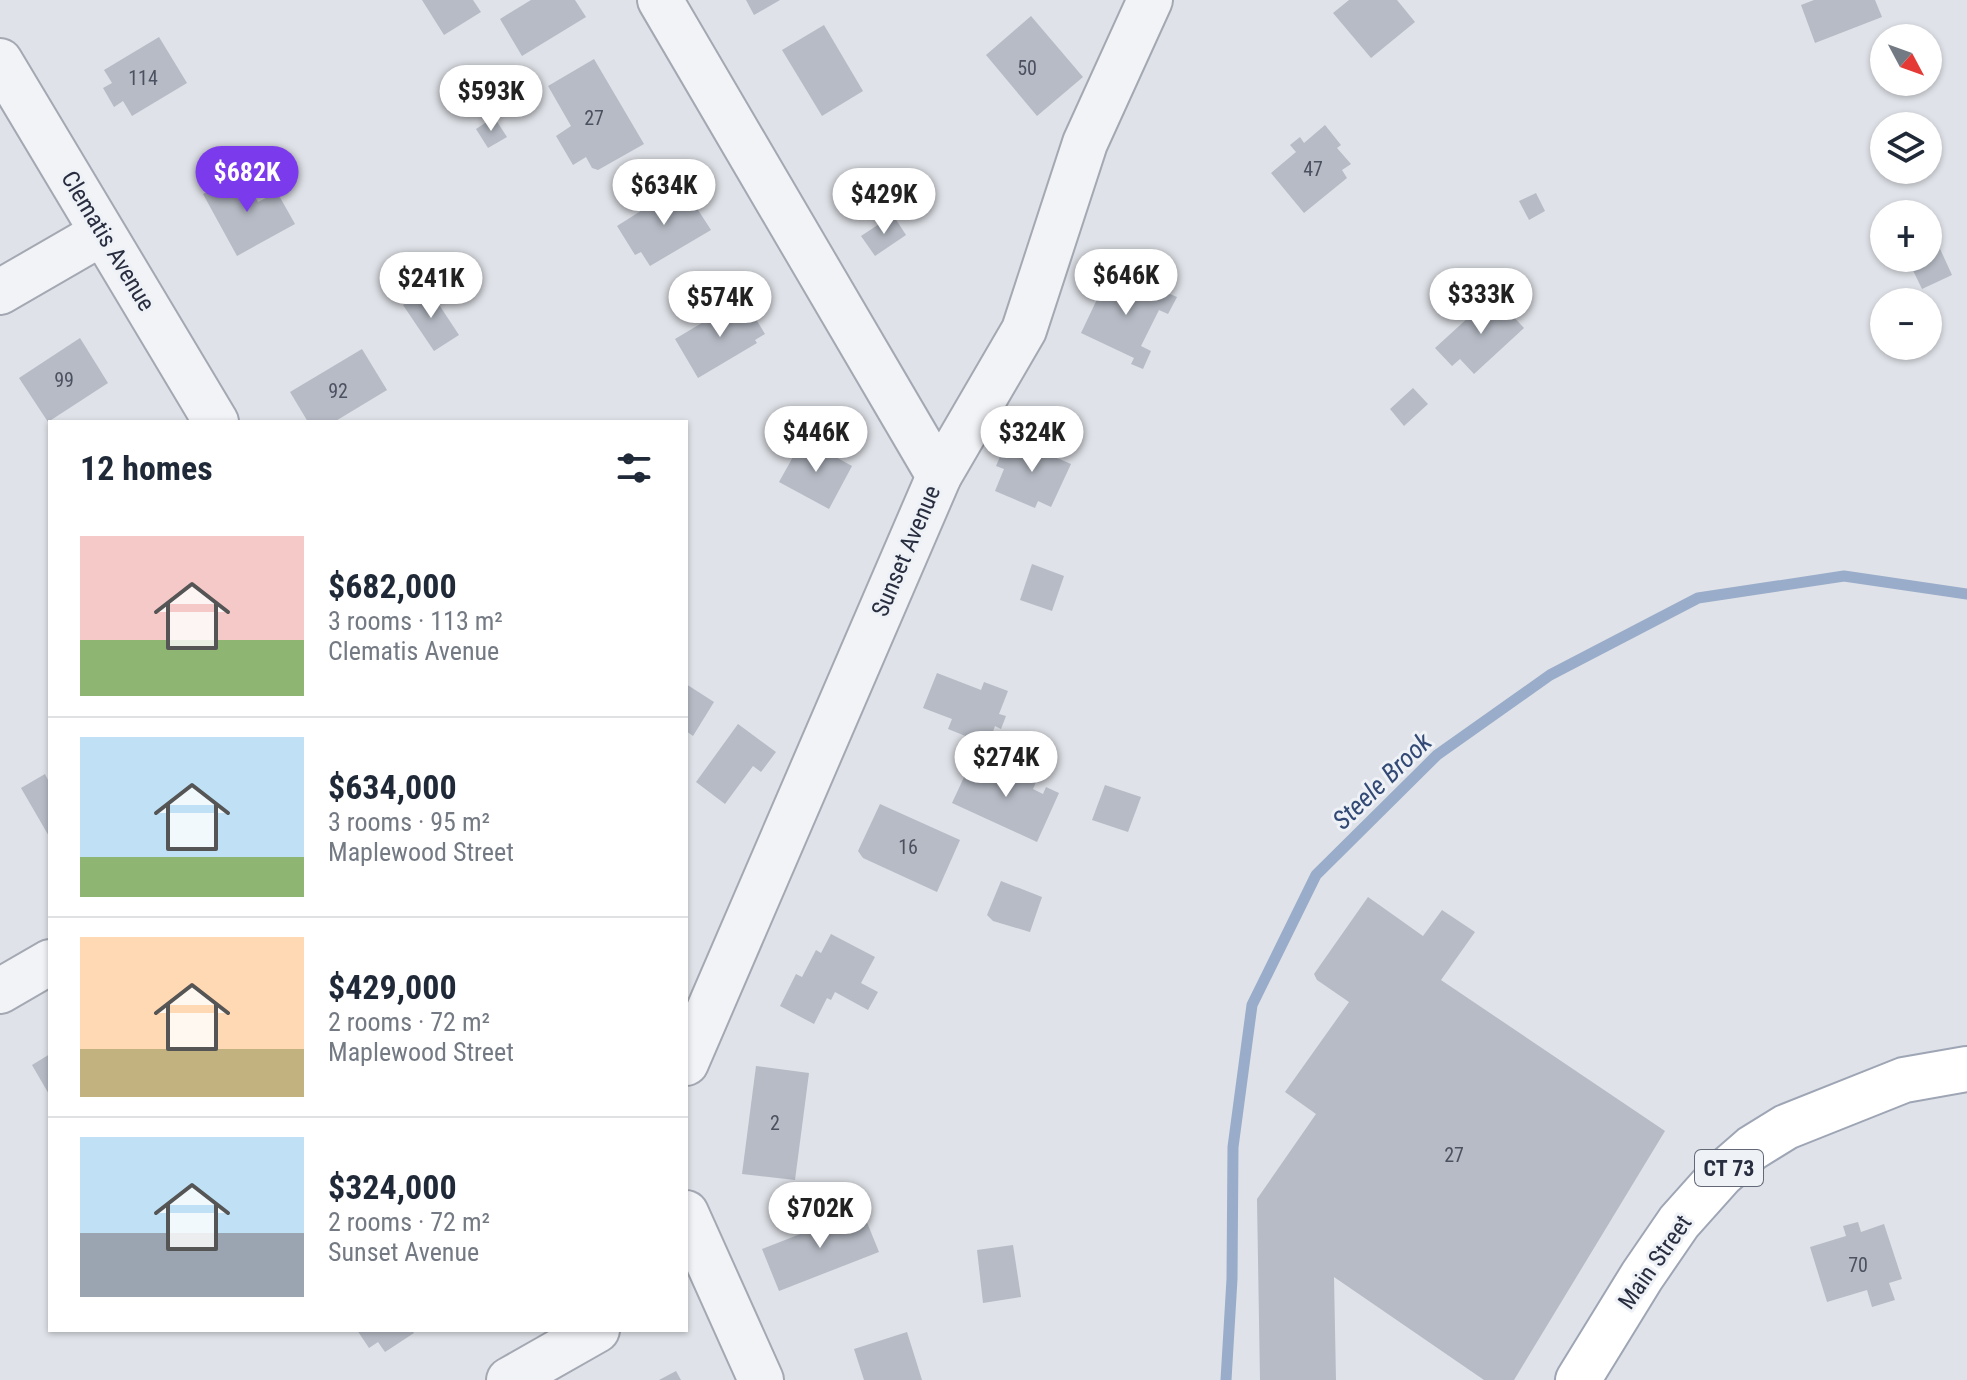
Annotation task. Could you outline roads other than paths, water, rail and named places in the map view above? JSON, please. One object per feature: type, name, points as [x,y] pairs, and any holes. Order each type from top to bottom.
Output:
[{"type":"main road","name":"Main Street","points":[[1578,1380],[1679,1222],[1721,1175],[1752,1148],[1786,1127],[1904,1080],[1967,1069]]},
{"type":"street","points":[[660,0],[939,476]]},
{"type":"street","name":"Sunset Avenue","points":[[688,1058],[939,476],[1024,330],[1085,143],[1150,0]]},
{"type":"street","name":"Clematis Avenue","points":[[0,61],[215,420]]},
{"type":"street","points":[[0,292],[102,233]]},
{"type":"street","points":[[0,991],[48,963]]},
{"type":"street","points":[[688,1223],[698,1273],[761,1380]]},
{"type":"street","points":[[509,1380],[593,1332]]},
{"type":"waterway","name":"Steele Brook","points":[[1226,1380],[1232,1279],[1233,1147],[1252,1005],[1316,875],[1437,755],[1550,675],[1698,598],[1844,576],[1967,594]]}]
